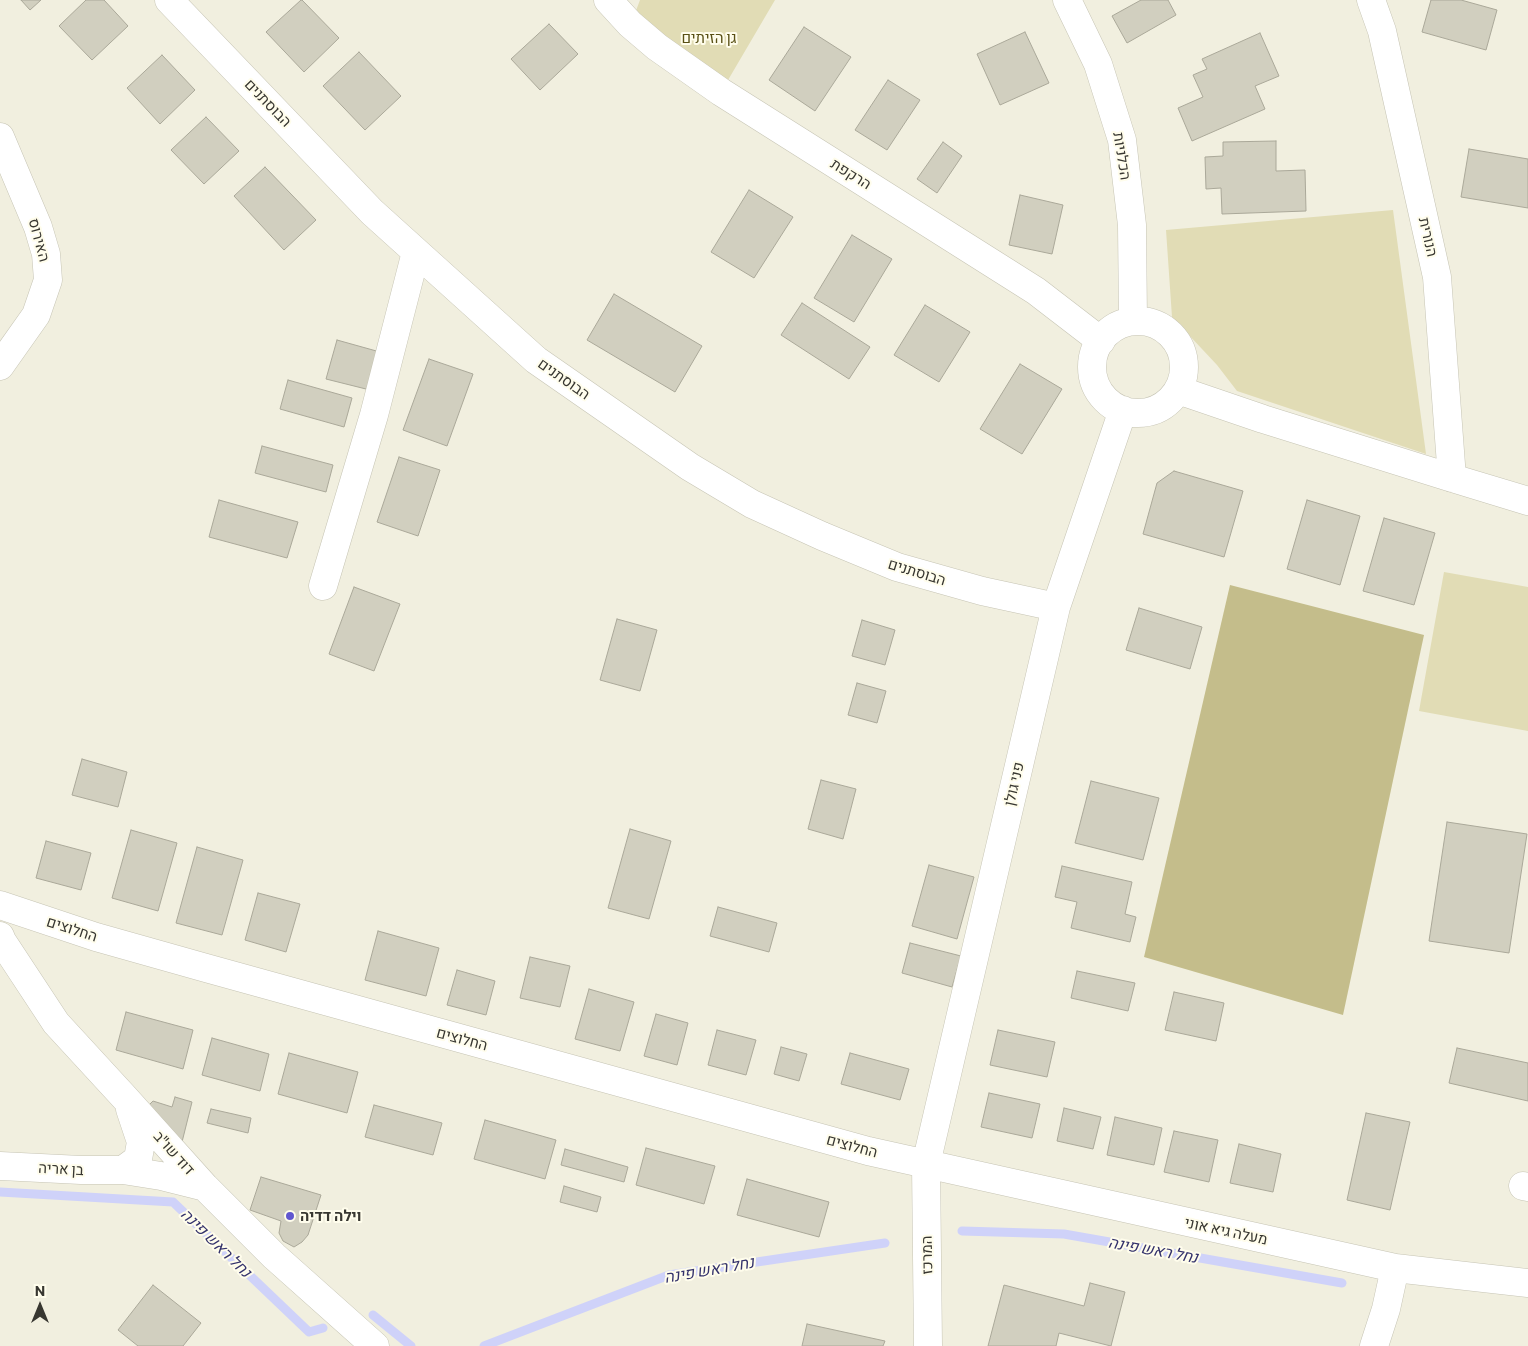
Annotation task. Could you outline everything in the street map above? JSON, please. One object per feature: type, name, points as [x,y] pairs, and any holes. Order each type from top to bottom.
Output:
[{"type":"street","name":"הבוסתנים","points":[[169,0],[372,212],[536,360],[690,467],[752,504],[897,567],[982,591],[1056,607]]},
{"type":"street","name":"הרקפת","points":[[608,0],[630,24],[657,47],[721,92],[1036,291],[1100,341]]},
{"type":"street","name":"הכלניות","points":[[1067,0],[1098,64],[1122,140],[1132,225],[1133,321]]},
{"type":"street","name":"הנורית","points":[[1371,0],[1382,31],[1437,277],[1452,478]]},
{"type":"street","name":"האירוס","points":[[0,137],[38,227],[46,254],[48,280],[36,315],[0,366]]},
{"type":"street","points":[[323,586],[374,416],[416,252]]},
{"type":"street","points":[[1133,321],[1147,322],[1161,327],[1172,336],[1180,348],[1184,362],[1184,377],[1172,399],[1154,410],[1144,412],[1123,410],[1111,403],[1101,394],[1095,381],[1092,367],[1094,353],[1100,341],[1120,324],[1133,321]]},
{"type":"street","points":[[1178,390],[1263,419],[1528,501]]},
{"type":"street","name":"פני גולן","points":[[926,1164],[1056,607],[1123,410]]},
{"type":"street","name":"החלוצים","points":[[0,905],[96,937],[315,999],[868,1151],[926,1164]]},
{"type":"street","name":"דוד שו\"ב","points":[[0,936],[56,1024],[126,1098],[205,1187],[274,1256],[375,1346]]},
{"type":"street","points":[[123,1170],[138,1159],[141,1142],[126,1098]]},
{"type":"street","name":"מעלה גיא אוני","points":[[926,1164],[1395,1268],[1528,1283]]},
{"type":"street","name":"המרכז","points":[[926,1164],[928,1346]]},
{"type":"street","name":"בן אריה","points":[[0,1166],[123,1170],[161,1176],[205,1187]]},
{"type":"street","points":[[1374,1346],[1386,1309],[1395,1268]]},
{"type":"green space","name":"גן הזיתים","points":[[640,0],[775,0],[721,92],[631,24]]},
{"type":"green space","points":[[1393,210],[1426,454],[1237,391],[1217,365],[1172,317],[1166,230]]},
{"type":"green space","points":[[1444,572],[1528,587],[1528,731],[1419,711]]},
{"type":"shaded area","points":[[1230,585],[1424,635],[1343,1015],[1144,957]]},
{"type":"building","points":[[21,0],[41,0],[30,10]]},
{"type":"building","points":[[86,0],[104,0],[128,26],[92,60],[59,26]]},
{"type":"building","points":[[301,0],[339,38],[304,72],[266,32]]},
{"type":"building","points":[[1141,0],[1168,0],[1176,15],[1127,43],[1112,16]]},
{"type":"building","points":[[1431,0],[1461,0],[1497,10],[1486,50],[1422,32]]},
{"type":"building","points":[[549,24],[578,54],[540,90],[511,59]]},
{"type":"building","points":[[804,27],[851,57],[815,111],[769,80]]},
{"type":"building","points":[[1025,32],[1049,83],[1000,105],[977,54]]},
{"type":"building","points":[[1260,33],[1279,76],[1255,86],[1265,109],[1192,141],[1178,108],[1203,97],[1193,75],[1207,69],[1202,59]]},
{"type":"building","points":[[359,52],[401,96],[365,130],[323,86]]},
{"type":"building","points":[[162,55],[195,90],[160,124],[127,88]]},
{"type":"building","points":[[888,80],[920,100],[887,150],[855,130]]},
{"type":"building","points":[[206,117],[239,151],[204,184],[171,150]]},
{"type":"building","points":[[1276,141],[1276,171],[1305,170],[1306,211],[1222,214],[1221,188],[1206,189],[1205,157],[1223,156],[1223,142]]},
{"type":"building","points":[[943,142],[962,156],[937,193],[917,179]]},
{"type":"building","points":[[1469,149],[1528,159],[1528,208],[1461,197]]},
{"type":"building","points":[[265,167],[316,220],[284,250],[234,196]]},
{"type":"building","points":[[749,190],[793,217],[754,278],[711,252]]},
{"type":"building","points":[[1020,195],[1063,205],[1052,254],[1009,245]]},
{"type":"building","points":[[852,235],[892,259],[854,322],[814,298]]},
{"type":"building","points":[[614,294],[702,346],[675,392],[587,340]]},
{"type":"building","points":[[802,303],[870,347],[849,379],[781,335]]},
{"type":"building","points":[[925,305],[970,332],[939,382],[894,355]]},
{"type":"building","points":[[337,340],[380,352],[370,390],[326,379]]},
{"type":"building","points":[[429,359],[473,374],[447,446],[403,430]]},
{"type":"building","points":[[1020,364],[1062,389],[1022,454],[980,429]]},
{"type":"building","points":[[288,380],[352,398],[344,427],[280,409]]},
{"type":"building","points":[[262,446],[333,465],[326,492],[255,473]]},
{"type":"building","points":[[399,457],[440,470],[418,536],[377,522]]},
{"type":"building","points":[[1174,471],[1243,491],[1224,557],[1143,534],[1157,483]]},
{"type":"building","points":[[219,500],[298,522],[287,558],[209,537]]},
{"type":"building","points":[[1307,500],[1360,516],[1340,585],[1287,569]]},
{"type":"building","points":[[1384,518],[1435,533],[1414,605],[1363,591]]},
{"type":"building","points":[[354,587],[400,604],[374,671],[329,654]]},
{"type":"building","points":[[1139,608],[1202,627],[1190,669],[1126,650]]},
{"type":"building","points":[[617,619],[657,630],[640,691],[600,680]]},
{"type":"building","points":[[862,620],[895,630],[885,665],[852,656]]},
{"type":"building","points":[[857,683],[886,691],[877,723],[848,715]]},
{"type":"building","points":[[82,759],[127,772],[118,807],[72,795]]},
{"type":"building","points":[[821,780],[856,789],[843,839],[808,829]]},
{"type":"building","points":[[1091,781],[1159,798],[1143,860],[1075,843]]},
{"type":"building","points":[[1447,822],[1527,834],[1509,953],[1429,941]]},
{"type":"building","points":[[630,829],[671,841],[649,919],[608,908]]},
{"type":"building","points":[[131,830],[177,843],[158,911],[112,898]]},
{"type":"building","points":[[46,841],[91,853],[81,890],[36,878]]},
{"type":"building","points":[[197,847],[243,860],[222,935],[176,923]]},
{"type":"building","points":[[929,865],[974,877],[957,939],[912,926]]},
{"type":"building","points":[[1062,866],[1132,882],[1125,914],[1136,917],[1130,942],[1071,928],[1077,902],[1055,897]]},
{"type":"building","points":[[258,893],[300,904],[286,952],[245,940]]},
{"type":"building","points":[[718,907],[777,923],[769,952],[710,936]]},
{"type":"building","points":[[378,931],[439,948],[426,996],[365,980]]},
{"type":"building","points":[[910,943],[961,956],[952,987],[902,973]]},
{"type":"building","points":[[530,957],[570,966],[560,1007],[520,998]]},
{"type":"building","points":[[457,970],[495,981],[486,1015],[447,1005]]},
{"type":"building","points":[[1077,971],[1135,983],[1128,1011],[1071,998]]},
{"type":"building","points":[[589,989],[634,1002],[620,1051],[575,1039]]},
{"type":"building","points":[[1174,992],[1224,1003],[1216,1041],[1165,1030]]},
{"type":"building","points":[[126,1012],[193,1030],[183,1069],[116,1050]]},
{"type":"building","points":[[656,1014],[688,1023],[677,1065],[644,1056]]},
{"type":"building","points":[[717,1030],[756,1040],[746,1075],[708,1065]]},
{"type":"building","points":[[998,1030],[1055,1042],[1047,1077],[990,1065]]},
{"type":"building","points":[[212,1038],[269,1054],[260,1091],[202,1075]]},
{"type":"building","points":[[781,1047],[807,1054],[799,1081],[774,1074]]},
{"type":"building","points":[[1457,1048],[1528,1063],[1528,1101],[1449,1083]]},
{"type":"building","points":[[289,1053],[358,1072],[347,1113],[278,1094]]},
{"type":"building","points":[[850,1053],[909,1069],[900,1100],[841,1084]]},
{"type":"building","points":[[989,1093],[1040,1104],[1032,1138],[981,1127]]},
{"type":"building","points":[[175,1097],[192,1102],[182,1142],[148,1106],[153,1101],[172,1107]]},
{"type":"building","points":[[374,1105],[442,1123],[433,1155],[365,1137]]},
{"type":"building","points":[[1064,1108],[1101,1117],[1093,1149],[1057,1141]]},
{"type":"building","points":[[211,1109],[251,1118],[248,1133],[207,1123]]},
{"type":"building","points":[[1366,1113],[1410,1122],[1390,1210],[1347,1200]]},
{"type":"building","points":[[1115,1117],[1162,1128],[1154,1165],[1107,1155]]},
{"type":"building","points":[[485,1120],[556,1140],[545,1179],[474,1159]]},
{"type":"building","points":[[1174,1131],[1218,1140],[1209,1182],[1164,1172]]},
{"type":"building","points":[[1239,1144],[1281,1154],[1273,1192],[1230,1183]]},
{"type":"building","points":[[646,1148],[715,1166],[704,1204],[636,1185]]},
{"type":"building","points":[[565,1149],[628,1167],[624,1182],[561,1165]]},
{"type":"building","name":"וילה דדיה","points":[[261,1177],[321,1195],[308,1235],[294,1247],[283,1241],[279,1233],[281,1221],[250,1210]]},
{"type":"building","points":[[747,1179],[829,1202],[819,1237],[737,1215]]},
{"type":"building","points":[[564,1186],[601,1197],[597,1212],[560,1202]]},
{"type":"building","points":[[1090,1283],[1125,1292],[1111,1346],[1059,1333],[1056,1346],[988,1346],[1004,1285],[1084,1306]]},
{"type":"building","points":[[153,1285],[201,1323],[183,1346],[138,1346],[118,1330]]},
{"type":"building","points":[[807,1324],[885,1341],[883,1346],[802,1346]]},
{"type":"waterway","name":"נחל ראש פינה","points":[[0,1192],[173,1202],[309,1332],[323,1328]]},
{"type":"waterway","name":"נחל ראש פינה","points":[[962,1231],[1064,1234],[1342,1283]]},
{"type":"waterway","name":"נחל ראש פינה","points":[[484,1346],[669,1275],[885,1243]]},
{"type":"waterway","name":"נחל ראש פינה","points":[[373,1315],[411,1346]]},
{"type":"place","name":"וילה דדיה","points":[[290,1216]]}]
